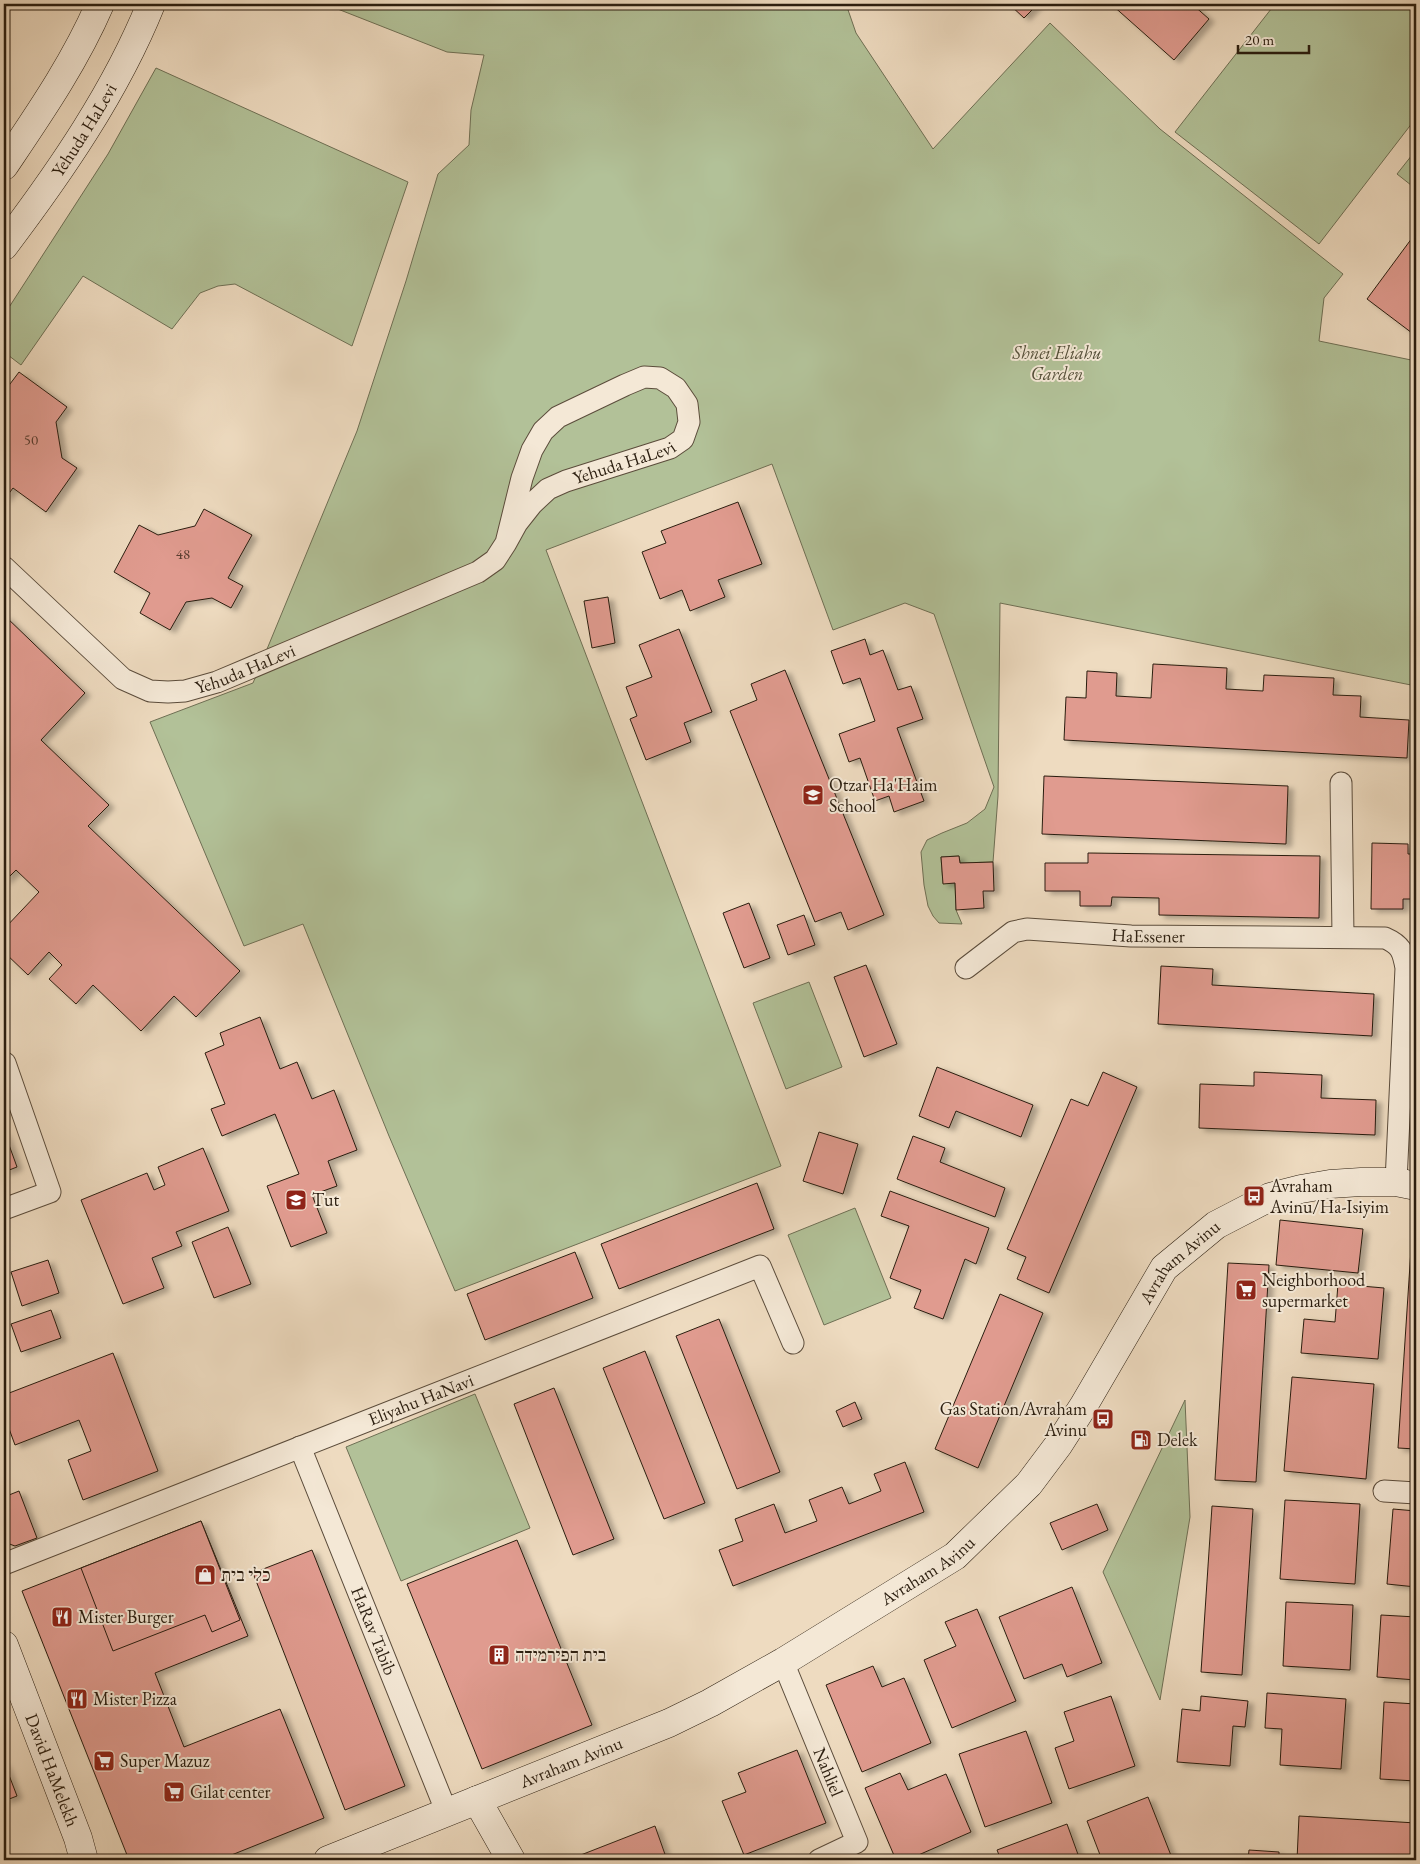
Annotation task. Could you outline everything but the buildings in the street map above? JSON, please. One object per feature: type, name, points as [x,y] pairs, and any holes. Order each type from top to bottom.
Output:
[{"type":"street","points":[[4,166],[50,97],[90,26],[100,4]]},
{"type":"street","name":"Yehuda HaLevi","points":[[4,246],[90,122],[131,49],[151,4]]},
{"type":"street","name":"Yehuda HaLevi","points":[[4,567],[123,679],[150,691],[185,691],[217,682],[466,579],[478,572],[495,560],[506,543],[517,523],[532,504],[548,489],[566,481],[670,448],[683,439],[689,422],[687,404],[676,388],[660,378],[644,377],[558,417],[543,430],[532,450],[522,478],[506,543]]},
{"type":"street","points":[[1341,784],[1343,937]]},
{"type":"street","name":"HaEssener","points":[[966,968],[1013,932],[1026,929],[1131,936],[1385,938],[1394,942],[1403,952],[1406,968],[1406,1184]]},
{"type":"street","points":[[4,1209],[50,1192],[5,1063]]},
{"type":"street","name":"Avraham Avinu","points":[[328,1860],[669,1723],[710,1703],[783,1662],[955,1556],[1029,1484],[1059,1444],[1084,1405],[1164,1268],[1206,1232],[1239,1212],[1270,1197],[1330,1184],[1406,1184]]},
{"type":"street","name":"Eliyahu HaNavi","points":[[4,1564],[760,1266],[793,1343]]},
{"type":"street","name":"HaRav Tabib","points":[[300,1447],[446,1813]]},
{"type":"street","points":[[1384,1491],[1416,1493]]},
{"type":"street","name":"David HaMelekh","points":[[4,1645],[85,1853]]},
{"type":"street","name":"Nahliel","points":[[783,1662],[857,1842],[818,1860]]},
{"type":"street","points":[[477,1800],[511,1860]]},
{"type":"green space","name":"Shnei Eliahu Garden","points":[[325,4],[846,4],[856,33],[933,149],[1050,23],[1160,129],[1343,274],[1324,298],[1319,341],[1416,361],[1416,686],[1000,603],[998,796],[993,862],[960,863],[959,856],[941,857],[943,883],[955,883],[956,910],[962,924],[939,923],[933,916],[928,906],[924,885],[921,852],[927,840],[967,823],[985,809],[994,787],[934,614],[905,603],[833,630],[772,464],[546,550],[781,1166],[455,1291],[389,1136],[303,924],[244,946],[150,722],[253,683],[357,431],[406,281],[438,174],[469,145],[471,110],[484,55],[447,52]]},
{"type":"green space","points":[[1275,4],[1416,4],[1416,118],[1319,244],[1175,132]]},
{"type":"green space","points":[[156,68],[408,182],[352,346],[235,284],[218,286],[200,293],[172,329],[83,276],[21,365],[4,352],[4,315],[108,154]]},
{"type":"green space","points":[[1416,150],[1416,189],[1397,174]]},
{"type":"green space","points":[[809,982],[842,1067],[786,1089],[753,1003]]},
{"type":"green space","points":[[855,1208],[891,1298],[824,1325],[788,1235]]},
{"type":"green space","points":[[475,1394],[530,1528],[401,1581],[346,1447]]},
{"type":"green space","points":[[1185,1400],[1190,1517],[1160,1700],[1103,1572]]},
{"type":"place","name":"Otzar Ha'Haim School","points":[[813,795]]},
{"type":"place","name":"Avraham Avinu/Ha-Isiyim","points":[[1254,1196]]},
{"type":"place","name":"Tut","points":[[296,1200]]},
{"type":"place","name":"Neighborhood supermarket","points":[[1246,1290]]},
{"type":"place","name":"Gas Station/Avraham Avinu","points":[[1103,1419]]},
{"type":"place","name":"Delek","points":[[1141,1440]]},
{"type":"place","name":"כלי בית","points":[[205,1575]]},
{"type":"place","name":"Mister Burger","points":[[62,1617]]},
{"type":"place","name":"בית הפירמידה","points":[[499,1655]]},
{"type":"place","name":"Mister Pizza","points":[[77,1699]]},
{"type":"place","name":"Super Mazuz","points":[[104,1761]]},
{"type":"place","name":"Gilat center","points":[[174,1792]]}]
